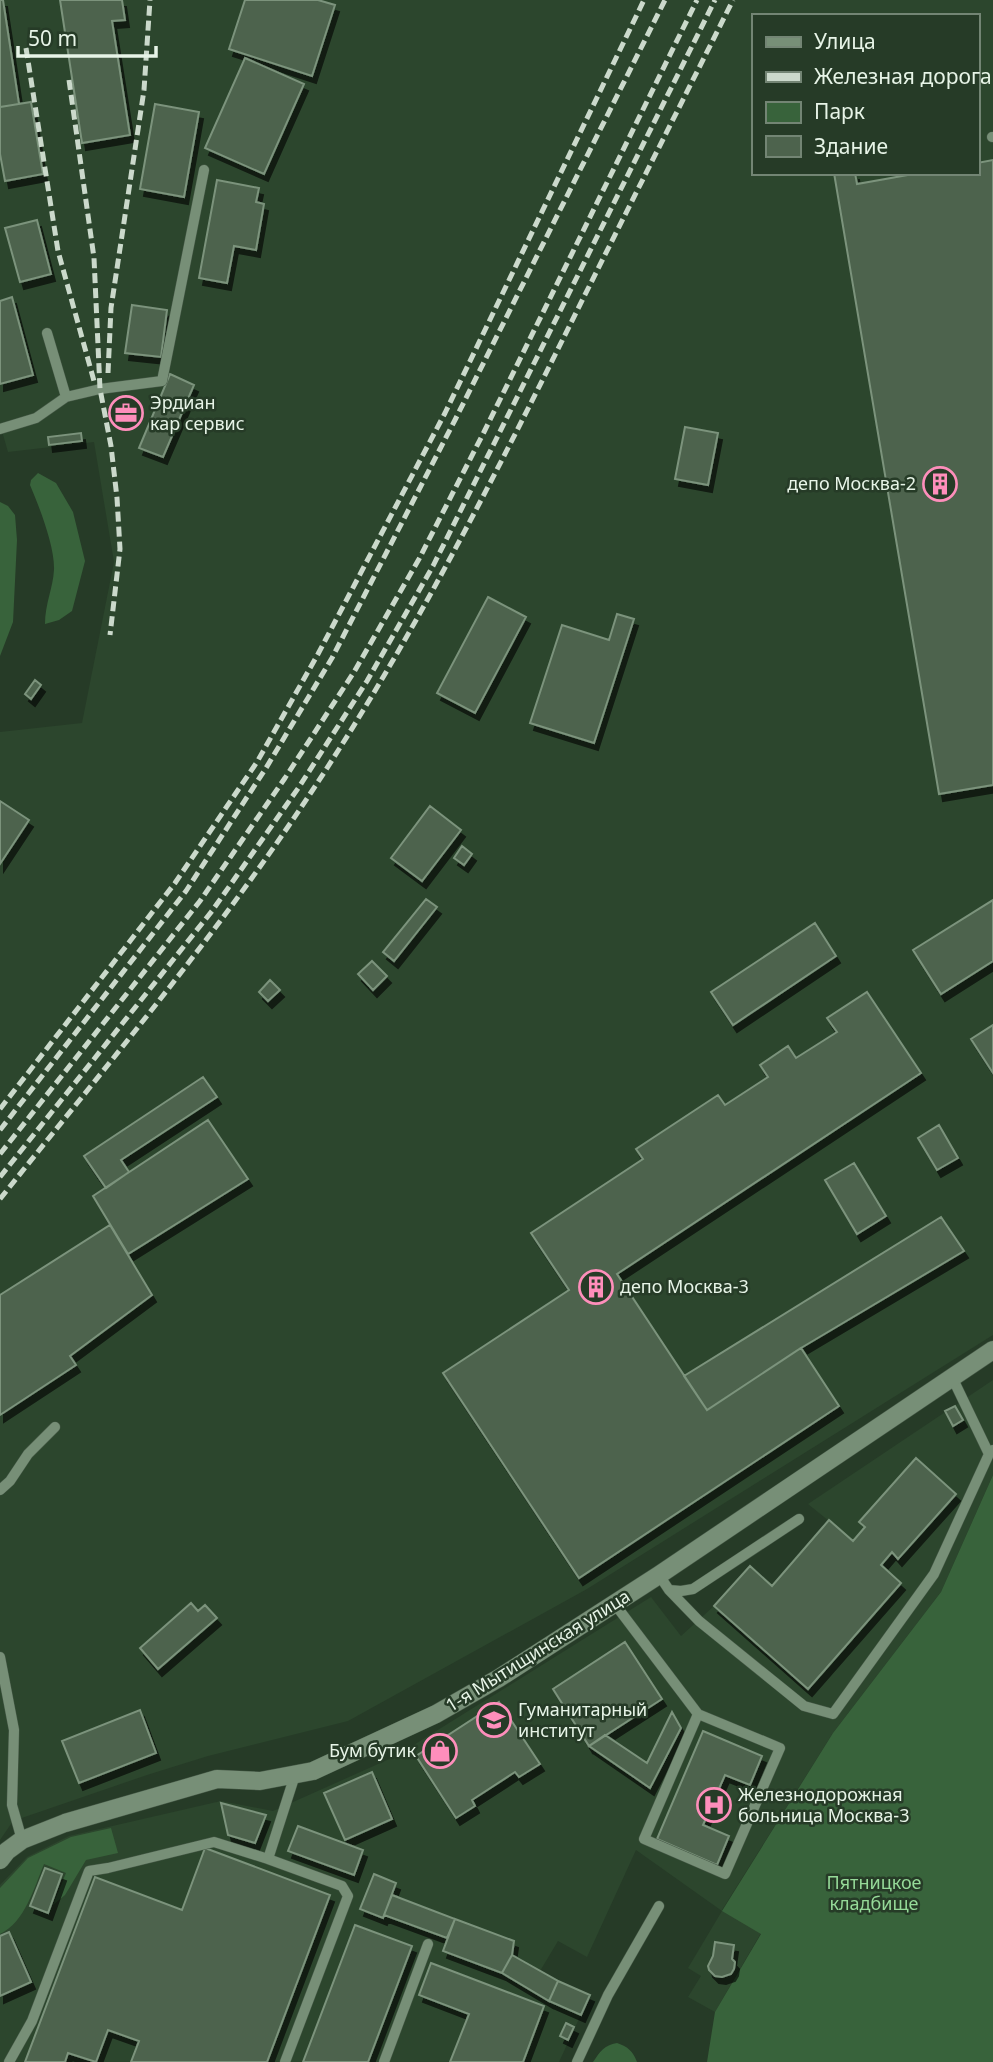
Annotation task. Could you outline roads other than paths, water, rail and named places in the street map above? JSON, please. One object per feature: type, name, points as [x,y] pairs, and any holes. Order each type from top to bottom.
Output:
[{"type":"street","name":"1-я Мытищинская улица","points":[[0,1860],[22,1840],[65,1823],[217,1779],[260,1781],[313,1771],[436,1714],[499,1678],[614,1603],[664,1582],[993,1350]]},
{"type":"lane","points":[[0,429],[36,418],[66,397],[100,389],[162,381],[204,170]]},
{"type":"lane","points":[[47,333],[66,397]]},
{"type":"lane","points":[[664,1582],[699,1621],[804,1706],[832,1714],[934,1574],[991,1452],[952,1377]]},
{"type":"lane","points":[[0,1490],[10,1481],[27,1454],[55,1427]]},
{"type":"lane","points":[[664,1582],[681,1591],[693,1589],[799,1519]]},
{"type":"lane","points":[[614,1603],[698,1714],[779,1748],[725,1874],[644,1839],[698,1714]]},
{"type":"lane","points":[[0,1657],[14,1730],[12,1805],[22,1840]]},
{"type":"lane","points":[[268,1859],[295,1775]]},
{"type":"lane","points":[[9,2062],[32,2021],[89,1871],[214,1842],[342,1886],[348,1896],[285,2062]]},
{"type":"lane","points":[[577,2062],[608,1995],[659,1906]]},
{"type":"lane","points":[[384,2062],[428,1944]]},
{"type":"railway","points":[[108,373],[111,308],[144,90],[150,0]]},
{"type":"railway","points":[[0,1109],[175,883],[257,762],[318,654],[445,413],[644,0]]},
{"type":"railway","points":[[0,1130],[186,891],[266,768],[332,658],[456,418],[665,0]]},
{"type":"railway","points":[[0,1154],[200,901],[354,672],[419,559],[484,432],[697,0]]},
{"type":"railway","points":[[0,1177],[212,911],[299,787],[367,681],[433,566],[715,0]]},
{"type":"railway","points":[[0,1199],[160,1000],[237,898],[344,741],[409,633],[498,467],[733,0]]},
{"type":"railway","points":[[26,48],[58,251],[94,381]]},
{"type":"railway","points":[[69,80],[94,258],[100,389],[117,498],[120,549],[110,635]]},
{"type":"place","name":"Эрдиан кар сервис","points":[[126,413]]},
{"type":"place","name":"депо Москва-2","points":[[940,484]]},
{"type":"place","name":"депо Москва-3","points":[[596,1287]]},
{"type":"place","name":"Гуманитарный институт","points":[[494,1720]]},
{"type":"place","name":"Бум бутик","points":[[440,1751]]},
{"type":"place","name":"Железнодорожная больница Москва-3","points":[[714,1805]]},
{"type":"park label","name":"Пятницкое кладбище","points":[[874,1893]]}]
